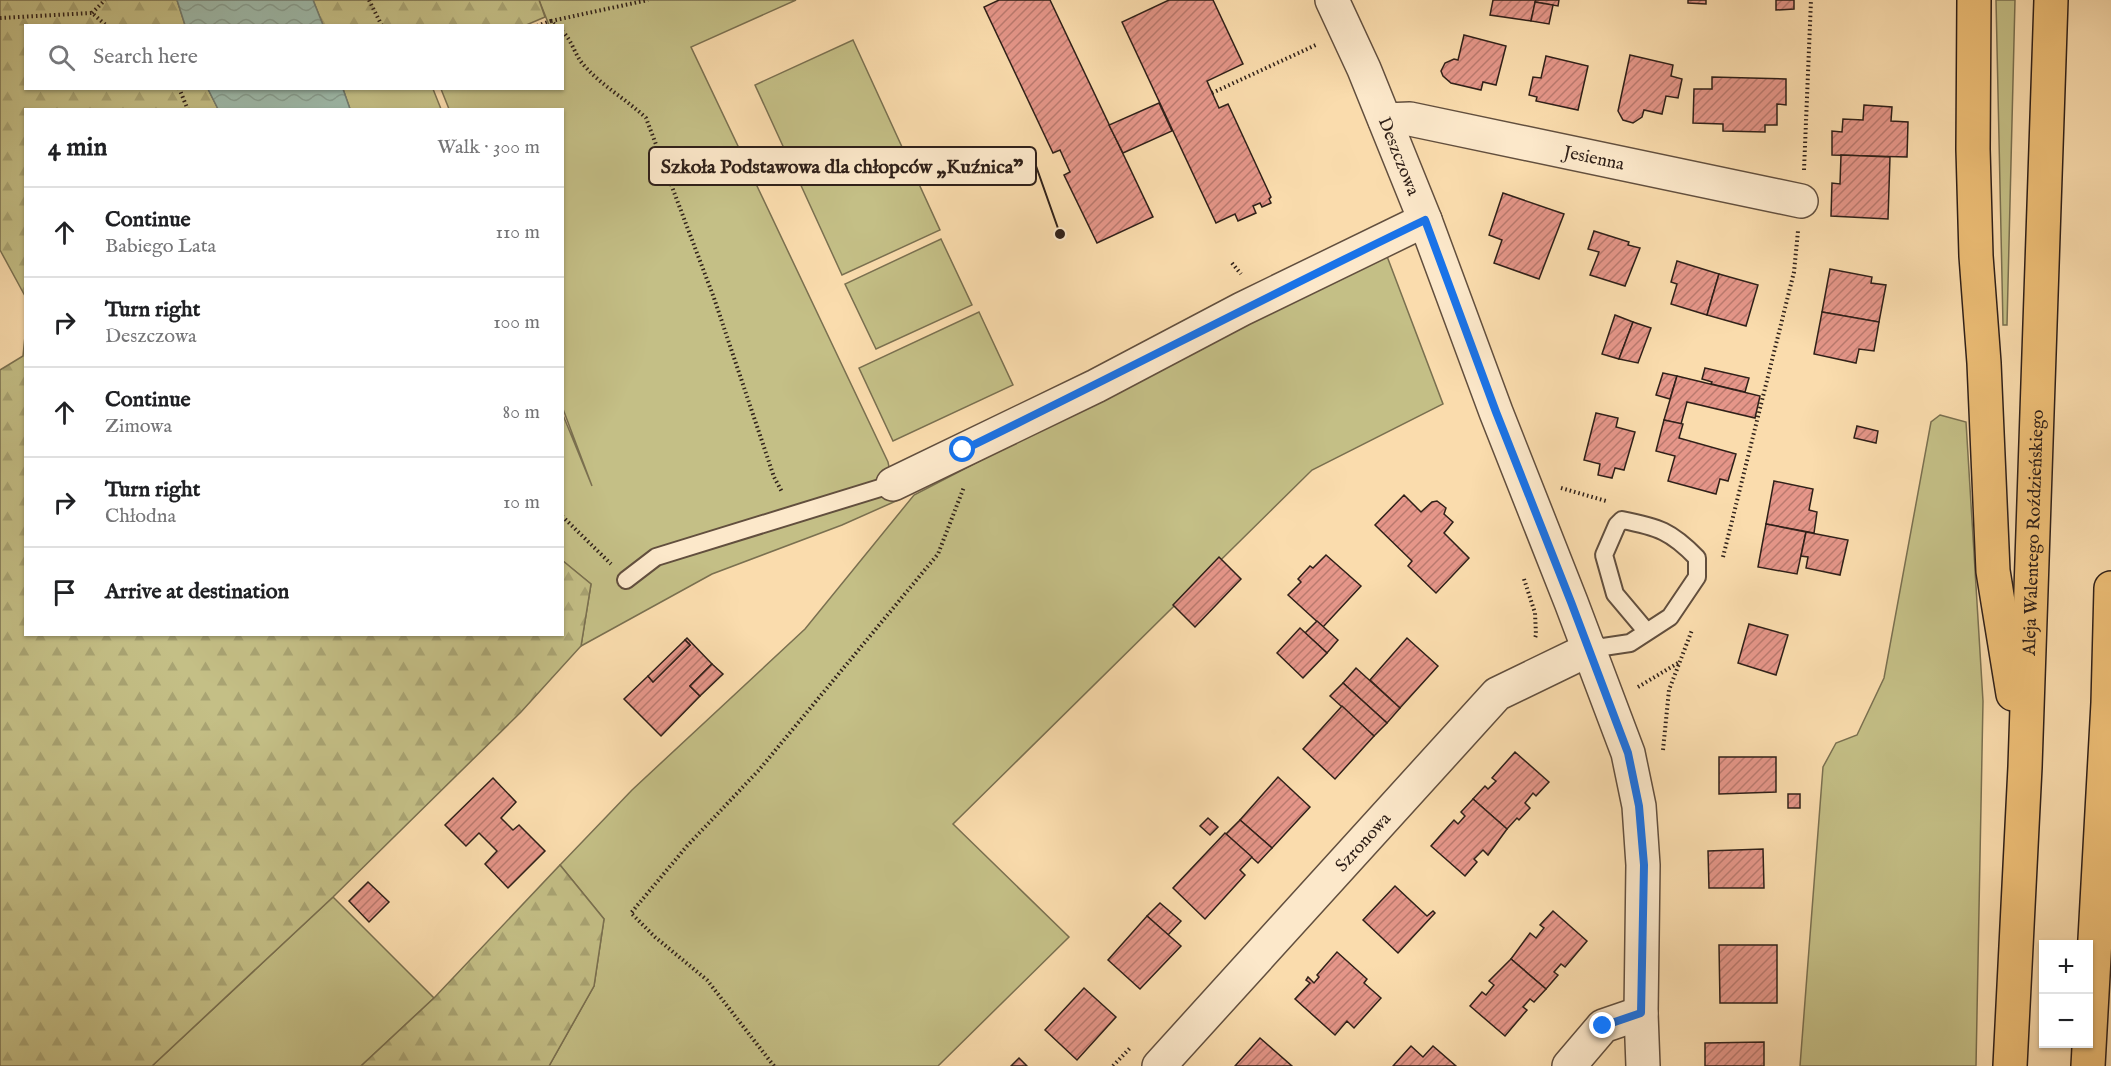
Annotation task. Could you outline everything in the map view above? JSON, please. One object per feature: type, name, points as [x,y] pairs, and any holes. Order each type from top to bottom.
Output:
[{"type":"highway","points":[[1974,0],[1973,149],[1976,256],[1984,363],[1993,571],[2025,767]]},
{"type":"highway","name":"Aleja Walentego Roździeńskiego","points":[[2010,1066],[2025,767],[2051,0]]},
{"type":"highway","points":[[2088,1066],[2110,696],[2111,588]]},
{"type":"street","name":"Deszczowa","points":[[1332,0],[1385,120],[1425,220],[1496,412],[1590,649],[1628,753],[1639,806],[1644,865],[1641,1013],[1643,1066]]},
{"type":"street","name":"Jesienna","points":[[1385,120],[1410,119],[1801,201]]},
{"type":"street","points":[[893,484],[1096,386],[1242,309],[1425,220]]},
{"type":"street","name":"Szronowa","points":[[1159,1066],[1497,694],[1590,649]]},
{"type":"street","points":[[1569,1066],[1603,1026],[1641,1013]]},
{"type":"lane","points":[[626,580],[656,557],[893,484]]},
{"type":"lane","points":[[1590,649],[1630,643],[1647,632],[1670,617],[1697,577],[1697,558],[1678,538],[1650,526],[1622,520],[1617,525],[1604,555],[1615,594],[1647,632]]},
{"type":"path","points":[[92,14],[105,0]]},
{"type":"path","points":[[369,0],[381,24]]},
{"type":"path","points":[[543,24],[648,0]]},
{"type":"path","points":[[1726,548],[1794,272],[1805,161],[1810,0]]},
{"type":"path","points":[[0,18],[92,14],[104,24]]},
{"type":"path","points":[[551,21],[554,24]]},
{"type":"path","points":[[564,33],[580,61],[598,80],[646,118],[714,298],[774,477],[793,514]]},
{"type":"path","points":[[1212,93],[1327,40]]},
{"type":"path","points":[[180,90],[187,108]]},
{"type":"path","points":[[1232,263],[1244,276]]},
{"type":"path","points":[[774,1066],[707,980],[655,937],[631,913],[687,846],[759,770],[938,554],[965,483],[963,450]]},
{"type":"path","points":[[564,518],[626,580]]},
{"type":"green space","points":[[0,0],[177,0],[185,24],[24,24],[24,90],[208,90],[218,108],[24,108],[24,294],[0,250]]},
{"type":"green space","points":[[313,0],[539,0],[545,17],[529,24],[323,24]]},
{"type":"green space","points":[[539,0],[796,0],[691,47],[888,462],[896,501],[842,525],[712,574],[581,646],[591,584],[564,562],[564,417],[592,486],[564,412],[564,108],[449,108],[441,90],[564,90],[564,24],[549,24]]},
{"type":"green space","points":[[1996,0],[2015,0],[2007,325],[2003,325]]},
{"type":"green space","points":[[853,40],[940,230],[842,275],[755,85]]},
{"type":"green space","points":[[343,90],[433,90],[441,108],[350,108]]},
{"type":"green space","points":[[941,239],[972,305],[876,349],[845,284]]},
{"type":"green space","points":[[1385,251],[1443,404],[1312,470],[953,824],[1069,937],[938,1066],[549,1066],[594,986],[604,919],[560,865],[632,790],[805,629],[914,495]]},
{"type":"green space","points":[[979,312],[1013,385],[893,441],[859,368]]},
{"type":"green space","points":[[24,346],[24,636],[564,636],[564,562],[591,584],[581,646],[521,712],[333,897],[152,1066],[0,1066],[0,370],[23,356]]},
{"type":"green space","points":[[1940,415],[1966,422],[1983,701],[1976,1066],[1800,1066],[1823,767],[1836,743],[1857,735],[1884,678],[1931,422]]},
{"type":"green space","points":[[560,865],[604,919],[594,986],[549,1066],[361,1066],[434,998]]},
{"type":"green space","points":[[333,897],[434,998],[361,1066],[152,1066]]},
{"type":"water","points":[[177,0],[313,0],[323,24],[185,24]]},
{"type":"water","points":[[208,90],[343,90],[350,108],[218,108]]},
{"type":"building","points":[[999,0],[1050,0],[1153,217],[1097,243],[1064,175],[1070,172],[1060,150],[1053,153],[984,7]]},
{"type":"building","points":[[1169,0],[1213,0],[1243,64],[1207,81],[1219,108],[1228,104],[1271,197],[1269,199],[1271,203],[1262,207],[1260,203],[1253,206],[1256,213],[1238,221],[1235,214],[1216,223],[1122,22]]},
{"type":"building","points":[[1493,0],[1536,0],[1531,21],[1490,15]]},
{"type":"building","points":[[1536,0],[1559,0],[1558,6],[1535,2]]},
{"type":"building","points":[[1688,0],[1706,0],[1706,4],[1688,3]]},
{"type":"building","points":[[1776,0],[1794,0],[1794,9],[1776,10]]},
{"type":"building","points":[[1535,2],[1553,5],[1549,24],[1531,21]]},
{"type":"building","points":[[1464,35],[1506,46],[1496,85],[1483,82],[1481,90],[1451,83],[1443,76],[1441,71],[1445,63],[1454,59],[1458,60]]},
{"type":"building","points":[[1630,55],[1673,65],[1671,76],[1682,79],[1678,98],[1666,96],[1662,114],[1644,110],[1642,117],[1633,123],[1623,120],[1618,111]]},
{"type":"building","points":[[1546,56],[1588,66],[1578,110],[1536,101],[1537,97],[1529,95],[1533,77],[1541,78]]},
{"type":"building","points":[[1712,77],[1786,79],[1786,105],[1777,104],[1777,125],[1765,125],[1765,132],[1723,131],[1723,124],[1693,123],[1694,89],[1712,89]]},
{"type":"building","points":[[1159,103],[1172,131],[1123,153],[1109,125]]},
{"type":"building","points":[[1864,105],[1892,107],[1891,121],[1908,122],[1907,157],[1832,155],[1832,131],[1842,132],[1843,119],[1863,120]]},
{"type":"building","points":[[1841,155],[1890,157],[1888,219],[1831,216],[1832,183],[1840,184]]},
{"type":"building","points":[[1503,193],[1564,214],[1539,279],[1494,263],[1502,240],[1489,235]]},
{"type":"building","points":[[1594,231],[1629,242],[1628,245],[1640,248],[1625,286],[1590,275],[1599,252],[1588,249]]},
{"type":"building","points":[[1677,261],[1719,274],[1707,315],[1671,304],[1677,284],[1671,282]]},
{"type":"building","points":[[1830,269],[1872,277],[1871,283],[1886,285],[1879,322],[1822,312]]},
{"type":"building","points":[[1719,274],[1758,285],[1746,326],[1707,315]]},
{"type":"building","points":[[1822,312],[1879,322],[1874,351],[1859,349],[1856,363],[1814,354]]},
{"type":"building","points":[[1615,315],[1633,322],[1619,359],[1602,354]]},
{"type":"building","points":[[1633,322],[1651,328],[1638,363],[1619,359]]},
{"type":"building","points":[[1705,368],[1749,378],[1745,392],[1711,384],[1712,382],[1702,379]]},
{"type":"building","points":[[1663,373],[1677,376],[1670,399],[1656,395]]},
{"type":"building","points":[[1677,376],[1760,396],[1755,418],[1687,402],[1681,424],[1664,420]]},
{"type":"building","points":[[1596,413],[1618,418],[1616,427],[1635,432],[1624,470],[1615,468],[1612,478],[1598,475],[1600,464],[1584,460]]},
{"type":"building","points":[[1664,420],[1683,424],[1679,438],[1736,454],[1728,481],[1720,479],[1716,494],[1668,481],[1675,456],[1656,451]]},
{"type":"building","points":[[1857,426],[1878,431],[1876,443],[1854,438]]},
{"type":"building","points":[[1774,481],[1813,489],[1809,510],[1817,512],[1814,533],[1766,524]]},
{"type":"building","points":[[1404,495],[1421,512],[1432,502],[1437,501],[1446,508],[1444,514],[1453,522],[1444,533],[1469,558],[1436,593],[1408,566],[1412,561],[1375,525]]},
{"type":"building","points":[[1766,524],[1806,532],[1797,574],[1758,567]]},
{"type":"building","points":[[1806,532],[1848,540],[1840,575],[1806,568],[1808,557],[1801,556]]},
{"type":"building","points":[[1326,555],[1361,586],[1323,627],[1288,595],[1301,582],[1298,579],[1310,566],[1313,568]]},
{"type":"building","points":[[1219,557],[1241,579],[1195,627],[1173,605]]},
{"type":"building","points":[[1317,621],[1338,640],[1327,653],[1305,633]]},
{"type":"building","points":[[1749,624],[1788,635],[1776,675],[1738,663]]},
{"type":"building","points":[[1300,628],[1327,653],[1303,678],[1277,653]]},
{"type":"building","points":[[687,638],[712,664],[690,686],[700,696],[661,736],[624,699],[648,676],[653,682],[690,645],[685,640]]},
{"type":"building","points":[[1407,638],[1438,666],[1400,708],[1370,680]]},
{"type":"building","points":[[685,640],[690,645],[653,682],[648,676]]},
{"type":"building","points":[[712,664],[723,674],[700,696],[690,686]]},
{"type":"building","points":[[1356,668],[1400,708],[1387,723],[1343,683]]},
{"type":"building","points":[[1343,683],[1387,723],[1374,736],[1330,696]]},
{"type":"building","points":[[1342,706],[1374,736],[1335,779],[1303,749]]},
{"type":"building","points":[[1515,752],[1549,782],[1536,796],[1533,793],[1525,803],[1530,808],[1507,829],[1473,799],[1485,786],[1488,789],[1496,781],[1492,778]]},
{"type":"building","points":[[1719,757],[1776,757],[1776,792],[1719,794]]},
{"type":"building","points":[[1278,777],[1310,807],[1272,848],[1240,820]]},
{"type":"building","points":[[493,778],[516,802],[501,818],[513,830],[519,825],[545,851],[508,888],[485,864],[497,851],[479,833],[466,846],[445,825]]},
{"type":"building","points":[[1788,794],[1800,794],[1800,808],[1788,808]]},
{"type":"building","points":[[1473,799],[1507,829],[1488,855],[1483,850],[1474,859],[1477,862],[1465,876],[1431,846],[1454,820],[1458,824],[1465,816],[1461,812]]},
{"type":"building","points":[[1208,818],[1218,827],[1210,835],[1200,826]]},
{"type":"building","points":[[1240,820],[1272,848],[1258,863],[1226,834]]},
{"type":"building","points":[[1225,833],[1252,857],[1240,870],[1245,875],[1205,919],[1173,888]]},
{"type":"building","points":[[1763,849],[1764,888],[1709,888],[1708,851]]},
{"type":"building","points":[[368,882],[389,902],[369,922],[349,901]]},
{"type":"building","points":[[1395,886],[1427,916],[1433,911],[1435,913],[1398,953],[1363,920]]},
{"type":"building","points":[[1160,903],[1181,921],[1168,935],[1147,916]]},
{"type":"building","points":[[1553,911],[1587,941],[1565,967],[1561,964],[1554,972],[1558,975],[1546,989],[1511,959],[1530,933],[1536,938],[1544,928],[1540,925]]},
{"type":"building","points":[[1147,916],[1181,946],[1140,989],[1108,960]]},
{"type":"building","points":[[1719,945],[1777,945],[1777,1003],[1720,1003]]},
{"type":"building","points":[[1337,952],[1367,979],[1364,983],[1381,998],[1354,1028],[1347,1021],[1335,1035],[1295,999],[1310,983],[1306,980],[1308,977],[1314,983],[1319,977],[1317,975]]},
{"type":"building","points":[[1511,959],[1546,989],[1534,1002],[1530,999],[1523,1007],[1527,1010],[1505,1036],[1470,1006],[1482,992],[1486,995],[1494,985],[1489,981]]},
{"type":"building","points":[[1084,988],[1116,1017],[1077,1060],[1045,1030]]},
{"type":"building","points":[[1260,1038],[1292,1066],[1235,1066]]},
{"type":"building","points":[[1764,1042],[1764,1066],[1705,1066],[1705,1043]]},
{"type":"building","points":[[1411,1046],[1423,1057],[1433,1046],[1456,1066],[1393,1066]]},
{"type":"building","points":[[1019,1058],[1027,1066],[1011,1066]]},
{"type":"place","name":"Szkoła Podstawowa dla chłopców „Kuźnica”","points":[[1060,234]]},
{"type":"route","points":[[963,450],[1096,386],[1242,309],[1425,220],[1496,412],[1590,649],[1628,753],[1634,776],[1642,829],[1644,865],[1641,1013],[1603,1026]]}]
